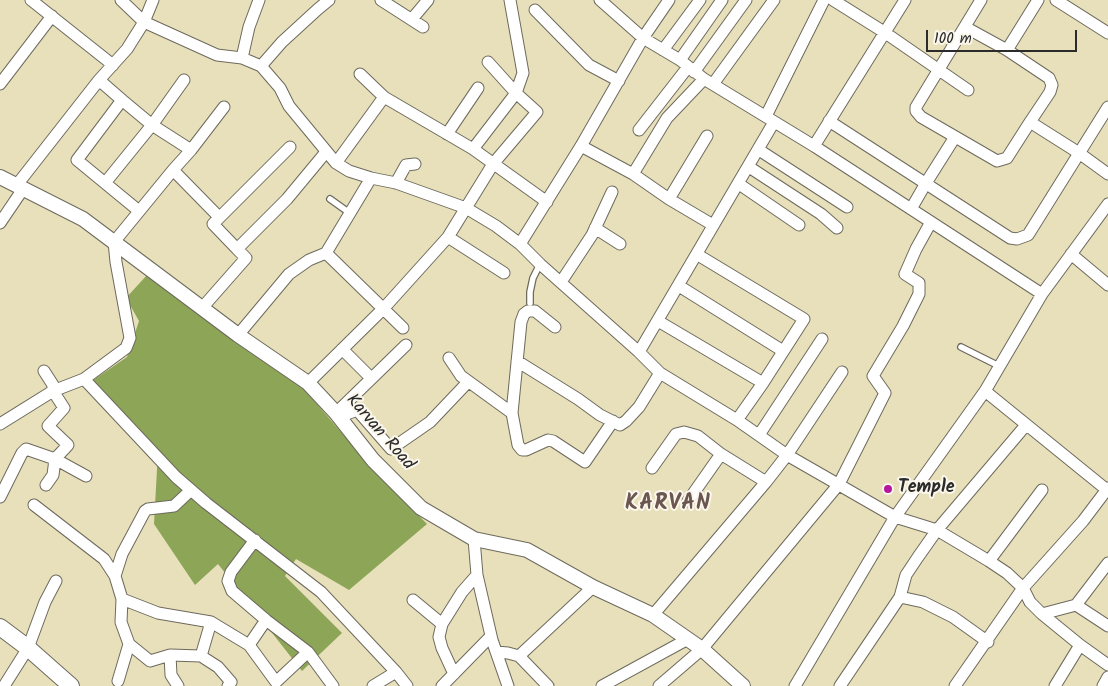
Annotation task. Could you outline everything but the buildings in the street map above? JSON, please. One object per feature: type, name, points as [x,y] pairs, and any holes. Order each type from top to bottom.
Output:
[{"type":"main road","points":[[0,627],[28,648],[71,686]]},
{"type":"street","points":[[31,0],[113,65]]},
{"type":"street","points":[[121,0],[144,22],[217,55],[242,58],[261,66],[280,88],[289,106],[336,163],[349,171],[396,183],[466,208],[496,226],[520,244],[640,352],[660,373],[737,420],[787,455],[895,517],[937,530],[989,561],[1007,573],[1023,588],[1030,602],[1042,614],[1108,665]]},
{"type":"street","points":[[0,223],[20,187],[99,80],[127,49],[144,22],[154,0]]},
{"type":"street","points":[[242,58],[259,0]]},
{"type":"street","points":[[261,66],[282,42],[329,0]]},
{"type":"street","points":[[381,0],[423,27]]},
{"type":"street","points":[[412,19],[428,0]]},
{"type":"street","points":[[473,149],[516,93],[523,73],[510,0]]},
{"type":"street","points":[[600,0],[643,38],[1042,294]]},
{"type":"street","points":[[520,244],[581,146],[643,38],[669,0]]},
{"type":"street","points":[[663,50],[700,0]]},
{"type":"street","points":[[696,72],[722,0]]},
{"type":"street","points":[[633,174],[696,72],[746,0]]},
{"type":"street","points":[[639,130],[696,72],[774,0]]},
{"type":"street","points":[[640,352],[698,255],[713,225],[749,168],[824,0]]},
{"type":"street","points":[[833,0],[884,32],[968,90]]},
{"type":"street","points":[[814,146],[905,0]]},
{"type":"street","points":[[965,27],[1007,50],[1048,78],[1052,85],[1050,92],[1007,158],[1002,160],[997,161],[991,158],[921,117],[916,111],[938,70],[981,0]]},
{"type":"street","points":[[1007,50],[1038,0]]},
{"type":"street","points":[[1056,0],[1108,33]]},
{"type":"street","points":[[535,10],[589,64],[619,81]]},
{"type":"street","points":[[0,84],[52,16]]},
{"type":"street","points":[[308,383],[384,308],[448,237],[493,164],[536,112],[488,62]]},
{"type":"street","points":[[360,74],[384,98],[473,149],[547,202]]},
{"type":"street","points":[[99,80],[152,125],[191,150]]},
{"type":"street","points":[[105,183],[152,125],[184,80]]},
{"type":"street","points":[[447,134],[478,88]]},
{"type":"street","points":[[336,163],[384,98]]},
{"type":"street","points":[[122,100],[77,160],[139,211]]},
{"type":"street","points":[[0,424],[53,391],[84,379],[126,348],[130,338],[114,242],[172,170],[191,150],[224,107]]},
{"type":"street","points":[[829,120],[1010,238],[1018,240],[1028,234],[1108,107]]},
{"type":"street","points":[[1030,122],[1079,152],[1108,174]]},
{"type":"street","points":[[669,199],[707,136]]},
{"type":"street","points":[[911,210],[955,137]]},
{"type":"street","points":[[581,146],[633,174],[669,199],[713,225]]},
{"type":"street","points":[[202,308],[246,258],[213,224],[290,147]]},
{"type":"street","points":[[758,150],[847,207]]},
{"type":"street","points":[[237,250],[287,199],[326,152]]},
{"type":"street","points":[[396,183],[406,165],[415,164]]},
{"type":"street","points":[[749,168],[821,214],[837,228]]},
{"type":"street","points":[[172,170],[219,217]]},
{"type":"street","name":"Karvan Road","points":[[0,177],[83,219],[238,335],[308,383],[338,415],[374,460],[421,508],[474,539],[527,550],[593,587],[653,615],[702,649],[743,686]]},
{"type":"street","points":[[238,335],[289,274],[309,260],[326,253],[371,178]]},
{"type":"street","points":[[739,184],[799,225]]},
{"type":"street","points":[[560,282],[595,228],[612,192]]},
{"type":"street","points":[[795,686],[895,517],[985,391],[1042,294],[1108,204]]},
{"type":"street","points":[[665,685],[702,649],[839,484],[885,393],[873,376],[904,326],[919,294],[919,283],[905,274],[931,222]]},
{"type":"street","points":[[595,228],[620,244]]},
{"type":"street","points":[[448,237],[504,273]]},
{"type":"street","points":[[326,253],[403,328]]},
{"type":"street","points":[[1071,254],[1108,285]]},
{"type":"street","points":[[698,255],[804,319],[763,384],[737,420]]},
{"type":"street","points":[[679,286],[783,351]]},
{"type":"street","points":[[555,326],[535,311],[528,311],[524,314],[521,322],[512,413],[518,445],[522,450],[530,449],[548,440],[553,441],[585,462],[613,421]]},
{"type":"street","points":[[658,321],[763,384]]},
{"type":"street","points":[[759,435],[822,338]]},
{"type":"street","points":[[338,415],[371,378],[406,344]]},
{"type":"street","points":[[342,349],[371,378]]},
{"type":"street","points":[[449,358],[461,376],[512,413]]},
{"type":"street","points":[[518,361],[600,415],[620,425],[639,407],[660,373]]},
{"type":"street","points":[[44,371],[53,385],[53,391],[64,408],[48,426],[68,445],[55,459],[53,475],[46,485]]},
{"type":"street","points":[[653,615],[787,455],[842,372]]},
{"type":"street","points":[[84,379],[176,477],[321,592],[407,686]]},
{"type":"street","points":[[338,415],[357,410],[391,449],[430,422],[468,382]]},
{"type":"street","points":[[956,686],[988,642],[1023,588],[1106,494],[985,391]]},
{"type":"street","points":[[840,686],[900,597],[909,570],[937,530],[1026,425]]},
{"type":"street","points":[[652,468],[676,434],[684,432],[698,436],[721,454],[766,482]]},
{"type":"street","points":[[0,497],[22,453],[26,449],[55,459],[86,476]]},
{"type":"street","points":[[688,501],[721,454]]},
{"type":"street","points":[[115,576],[122,554],[145,511],[174,506],[191,490]]},
{"type":"street","points":[[989,561],[1042,490]]},
{"type":"street","points":[[34,505],[104,559],[115,576],[122,600],[122,622],[129,644],[118,681]]},
{"type":"street","points":[[474,539],[477,575],[491,636],[508,686]]},
{"type":"street","points":[[255,540],[231,572],[228,581],[232,591],[308,652],[333,686]]},
{"type":"street","points":[[1042,614],[1076,605],[1108,562]]},
{"type":"street","points":[[454,674],[439,637],[442,624],[462,592],[477,575]]},
{"type":"street","points":[[4,686],[28,648],[45,602],[56,581]]},
{"type":"street","points":[[520,656],[593,587]]},
{"type":"street","points":[[900,597],[923,602],[953,617],[988,642]]},
{"type":"street","points":[[122,600],[158,613],[211,622],[248,645],[276,682],[308,652]]},
{"type":"street","points":[[413,600],[442,624]]},
{"type":"street","points":[[1076,605],[1108,626]]},
{"type":"street","points":[[248,645],[266,620]]},
{"type":"street","points":[[201,656],[211,622]]},
{"type":"street","points":[[442,686],[491,636]]},
{"type":"street","points":[[602,686],[688,639]]},
{"type":"street","points":[[129,644],[150,660],[170,655],[201,656],[218,667],[231,682],[228,686]]},
{"type":"street","points":[[1055,686],[1080,645]]},
{"type":"street","points":[[496,652],[520,656],[548,686]]},
{"type":"street","points":[[170,655],[171,675],[178,686]]},
{"type":"street","points":[[373,686],[396,672]]},
{"type":"street","points":[[1102,686],[1108,678]]},
{"type":"lane","points":[[330,199],[351,214]]},
{"type":"lane","points":[[530,303],[533,278],[540,264]]},
{"type":"lane","points":[[961,347],[999,366]]},
{"type":"green space","points":[[147,275],[304,389],[371,467],[427,524],[349,590],[296,559],[285,576],[342,633],[302,671],[218,564],[195,585],[154,524],[158,451],[89,383],[127,357],[139,321],[126,298]]},
{"type":"place","name":"Temple","points":[[888,489]]},
{"type":"district","name":"KARVAN","points":[[668,505]]}]
